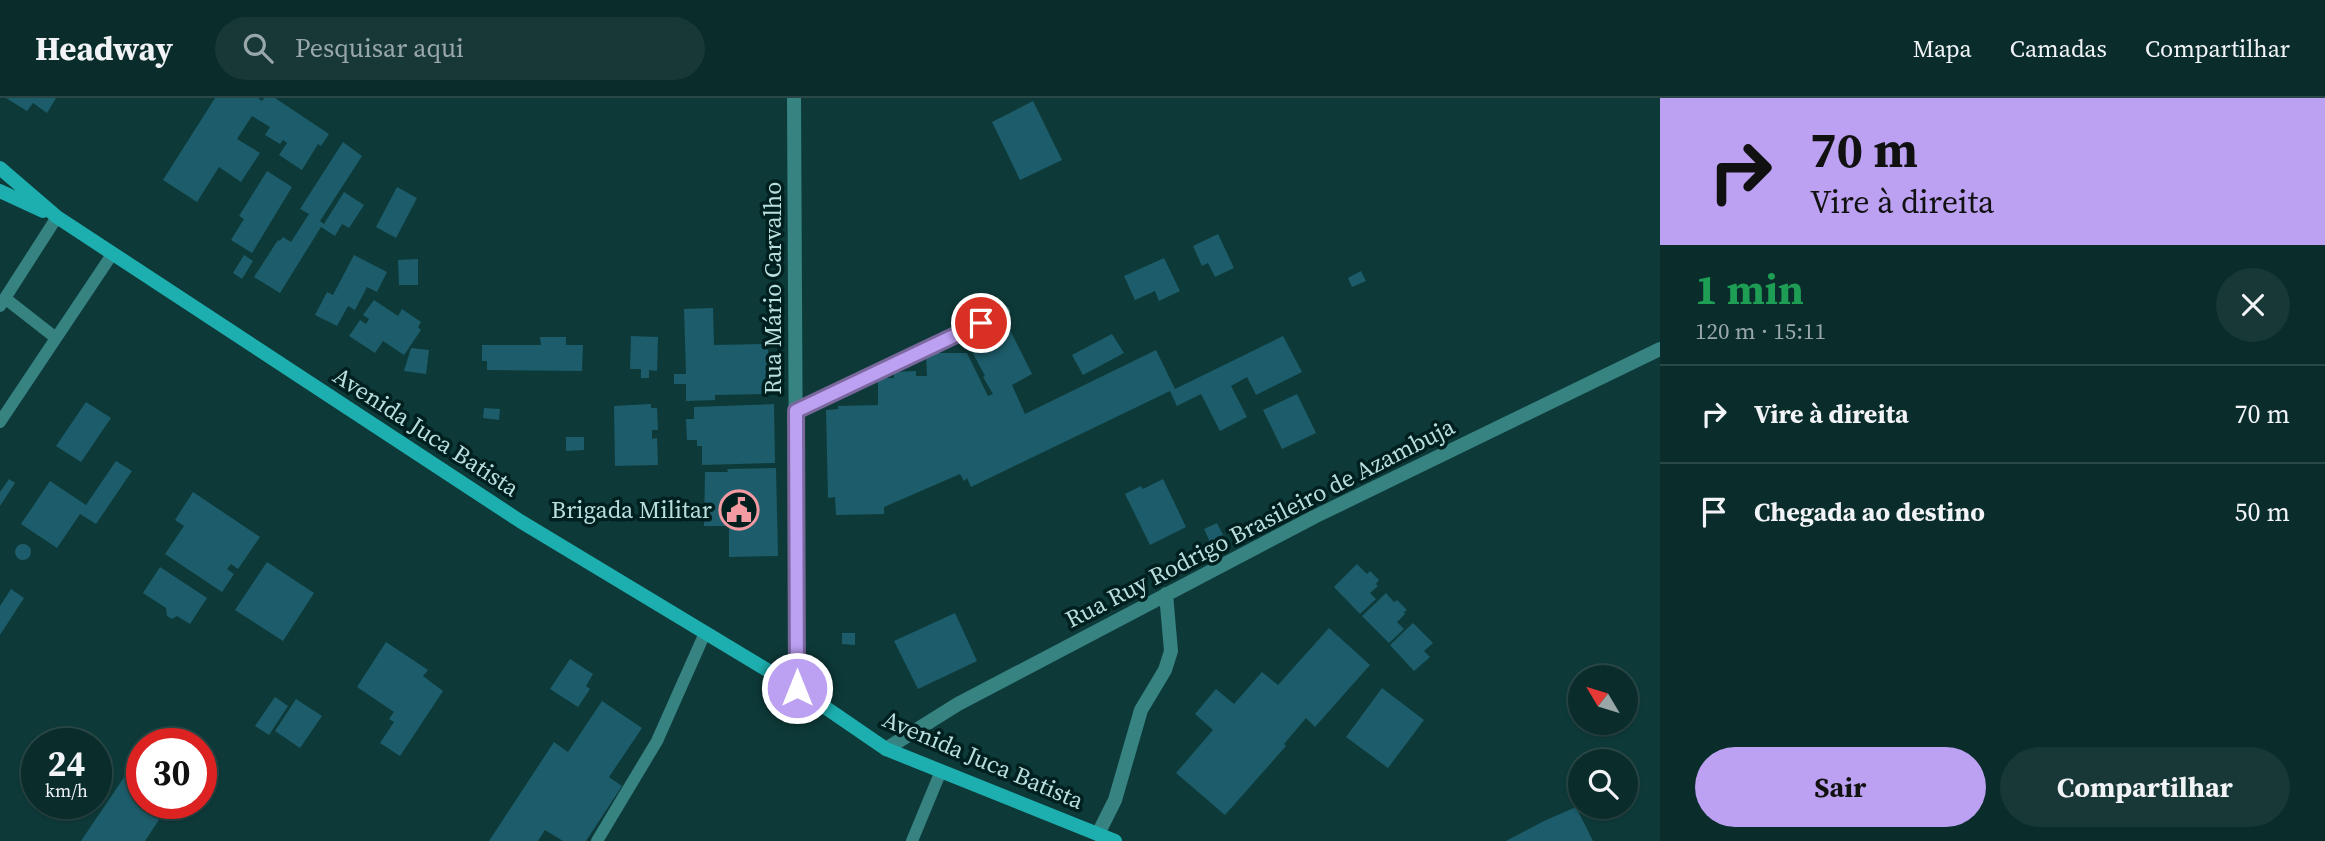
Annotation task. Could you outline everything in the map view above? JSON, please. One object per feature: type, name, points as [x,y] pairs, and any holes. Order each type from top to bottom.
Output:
[{"type":"main road","name":"Avenida Juca Batista","points":[[0,168],[57,217],[520,522],[797,688],[886,748],[1115,841]]},
{"type":"main road","name":"Avenida Juca Batista","points":[[0,191],[57,217]]},
{"type":"street","name":"Rua Mário Carvalho","points":[[794,98],[797,688]]},
{"type":"street","name":"Rua Ruy Rodrigo Brasileiro de Azambuja","points":[[886,748],[958,704],[1314,517],[1660,349]]},
{"type":"street","points":[[1098,834],[1115,800],[1141,710],[1165,670],[1171,651],[1167,594]]},
{"type":"lane","points":[[56,338],[3,303],[57,217]]},
{"type":"lane","points":[[0,422],[113,253]]},
{"type":"lane","points":[[796,411],[1004,312]]},
{"type":"lane","points":[[597,841],[657,741],[705,633]]},
{"type":"lane","points":[[912,841],[941,771]]},
{"type":"building","points":[[6,98],[56,98],[47,113],[33,103],[27,111]]},
{"type":"building","points":[[215,98],[258,98],[262,101],[264,98],[275,98],[329,134],[321,146],[318,144],[302,170],[279,155],[287,143],[283,140],[280,144],[265,135],[270,127],[252,116],[237,139],[260,153],[241,182],[219,167],[197,202],[163,180]]},
{"type":"building","points":[[1033,101],[1062,160],[1020,180],[992,122]]},
{"type":"building","points":[[343,142],[362,156],[320,221],[324,224],[344,192],[364,205],[349,228],[342,224],[335,236],[321,227],[280,293],[254,277],[278,240],[283,237],[291,242],[309,214],[300,209]]},
{"type":"building","points":[[267,171],[292,187],[252,253],[231,240],[244,219],[239,216]]},
{"type":"building","points":[[397,187],[417,198],[396,238],[376,227]]},
{"type":"building","points":[[1218,234],[1234,268],[1215,277],[1208,263],[1202,266],[1193,246]]},
{"type":"building","points":[[244,255],[253,261],[242,279],[233,273]]},
{"type":"building","points":[[354,255],[387,272],[377,292],[367,287],[355,310],[348,306],[337,326],[315,315],[327,292],[333,295]]},
{"type":"building","points":[[1164,258],[1180,291],[1159,301],[1155,291],[1135,300],[1124,276]]},
{"type":"building","points":[[418,259],[418,285],[399,285],[398,260]]},
{"type":"building","points":[[1361,271],[1366,281],[1352,287],[1348,278]]},
{"type":"building","points":[[374,300],[398,316],[402,309],[421,322],[418,327],[421,330],[404,355],[383,341],[375,353],[349,336],[360,320],[366,324],[369,319],[363,315]]},
{"type":"building","points":[[713,308],[714,345],[768,344],[769,394],[715,395],[715,400],[686,401],[686,384],[674,384],[674,374],[686,374],[684,309]]},
{"type":"building","points":[[1005,320],[1032,374],[1012,385],[1025,414],[1156,350],[1175,389],[1283,336],[1302,372],[1256,395],[1247,377],[1231,386],[1247,417],[1220,431],[1201,394],[1177,406],[1170,391],[971,487],[967,478],[964,481],[960,474],[884,507],[884,514],[836,515],[835,497],[828,498],[826,410],[838,409],[838,406],[878,405],[878,378],[894,378],[894,372],[916,371],[916,376],[927,376],[926,353],[967,353],[988,396],[993,394],[967,342]]},
{"type":"building","points":[[1112,334],[1124,353],[1083,375],[1072,355]]},
{"type":"building","points":[[631,336],[658,337],[657,371],[649,370],[649,378],[641,378],[641,369],[630,369]]},
{"type":"building","points":[[540,337],[566,337],[566,345],[583,345],[582,371],[487,370],[487,361],[482,361],[482,345],[541,345]]},
{"type":"building","points":[[411,348],[429,350],[426,374],[404,371]]},
{"type":"building","points":[[1297,394],[1316,433],[1282,449],[1263,410]]},
{"type":"building","points":[[86,402],[111,418],[81,462],[56,446]]},
{"type":"building","points":[[651,404],[651,408],[657,408],[658,430],[652,430],[652,439],[657,438],[658,465],[615,466],[614,406]]},
{"type":"building","points":[[774,404],[775,463],[702,465],[702,446],[697,446],[697,440],[687,440],[686,419],[694,419],[694,407]]},
{"type":"building","points":[[484,408],[500,409],[499,420],[483,418]]},
{"type":"building","points":[[566,437],[584,437],[584,450],[566,451]]},
{"type":"building","points":[[116,461],[132,471],[96,524],[80,514],[57,548],[21,524],[50,481],[86,505]]},
{"type":"building","points":[[776,468],[778,556],[729,557],[729,526],[704,526],[705,472]]},
{"type":"building","points":[[9,479],[15,483],[0,506],[0,492]]},
{"type":"building","points":[[1163,479],[1186,527],[1150,545],[1125,494]]},
{"type":"building","points":[[193,492],[260,537],[238,569],[231,564],[227,569],[234,574],[222,592],[165,554],[184,526],[175,520]]},
{"type":"building","points":[[1217,523],[1223,535],[1210,542],[1204,529]]},
{"type":"building","points":[[20,544],[26,544],[31,552],[29,558],[20,560],[15,555],[15,549]]},
{"type":"building","points":[[267,562],[314,593],[283,641],[235,610]]},
{"type":"building","points":[[1357,564],[1367,574],[1370,571],[1379,580],[1376,584],[1378,586],[1370,593],[1376,599],[1360,614],[1334,587]]},
{"type":"building","points":[[160,567],[207,598],[190,624],[177,616],[172,619],[167,616],[166,608],[143,593]]},
{"type":"building","points":[[11,589],[24,598],[0,635],[0,606]]},
{"type":"building","points":[[1386,593],[1407,610],[1397,622],[1404,629],[1389,643],[1362,616]]},
{"type":"building","points":[[955,613],[977,661],[918,689],[894,641]]},
{"type":"building","points":[[1413,623],[1433,643],[1424,651],[1430,657],[1414,671],[1390,645]]},
{"type":"building","points":[[1329,628],[1370,665],[1315,727],[1306,718],[1284,744],[1286,746],[1225,815],[1176,773],[1213,730],[1195,714],[1216,689],[1234,704],[1262,672],[1278,685]]},
{"type":"building","points":[[842,633],[855,633],[855,645],[842,644]]},
{"type":"building","points":[[386,642],[428,670],[423,676],[443,691],[400,756],[380,743],[394,722],[389,719],[394,712],[357,687]]},
{"type":"building","points":[[570,659],[593,674],[586,686],[590,689],[578,707],[550,689]]},
{"type":"building","points":[[1382,688],[1424,720],[1388,768],[1346,737]]},
{"type":"building","points":[[275,697],[288,706],[269,735],[255,726]]},
{"type":"building","points":[[296,699],[322,716],[300,748],[275,731]]},
{"type":"building","points":[[602,701],[642,728],[609,777],[622,786],[586,841],[563,841],[545,830],[538,841],[489,841],[554,742],[568,752]]},
{"type":"building","points":[[126,774],[126,819],[159,819],[145,841],[81,841],[96,819],[112,819],[112,795]]},
{"type":"building","points":[[1568,810],[1568,819],[1582,819],[1593,841],[1506,841]]},
{"type":"place","name":"Brigada Militar","points":[[739,510]]},
{"type":"route","points":[[797,688],[796,411],[981,323]]}]
